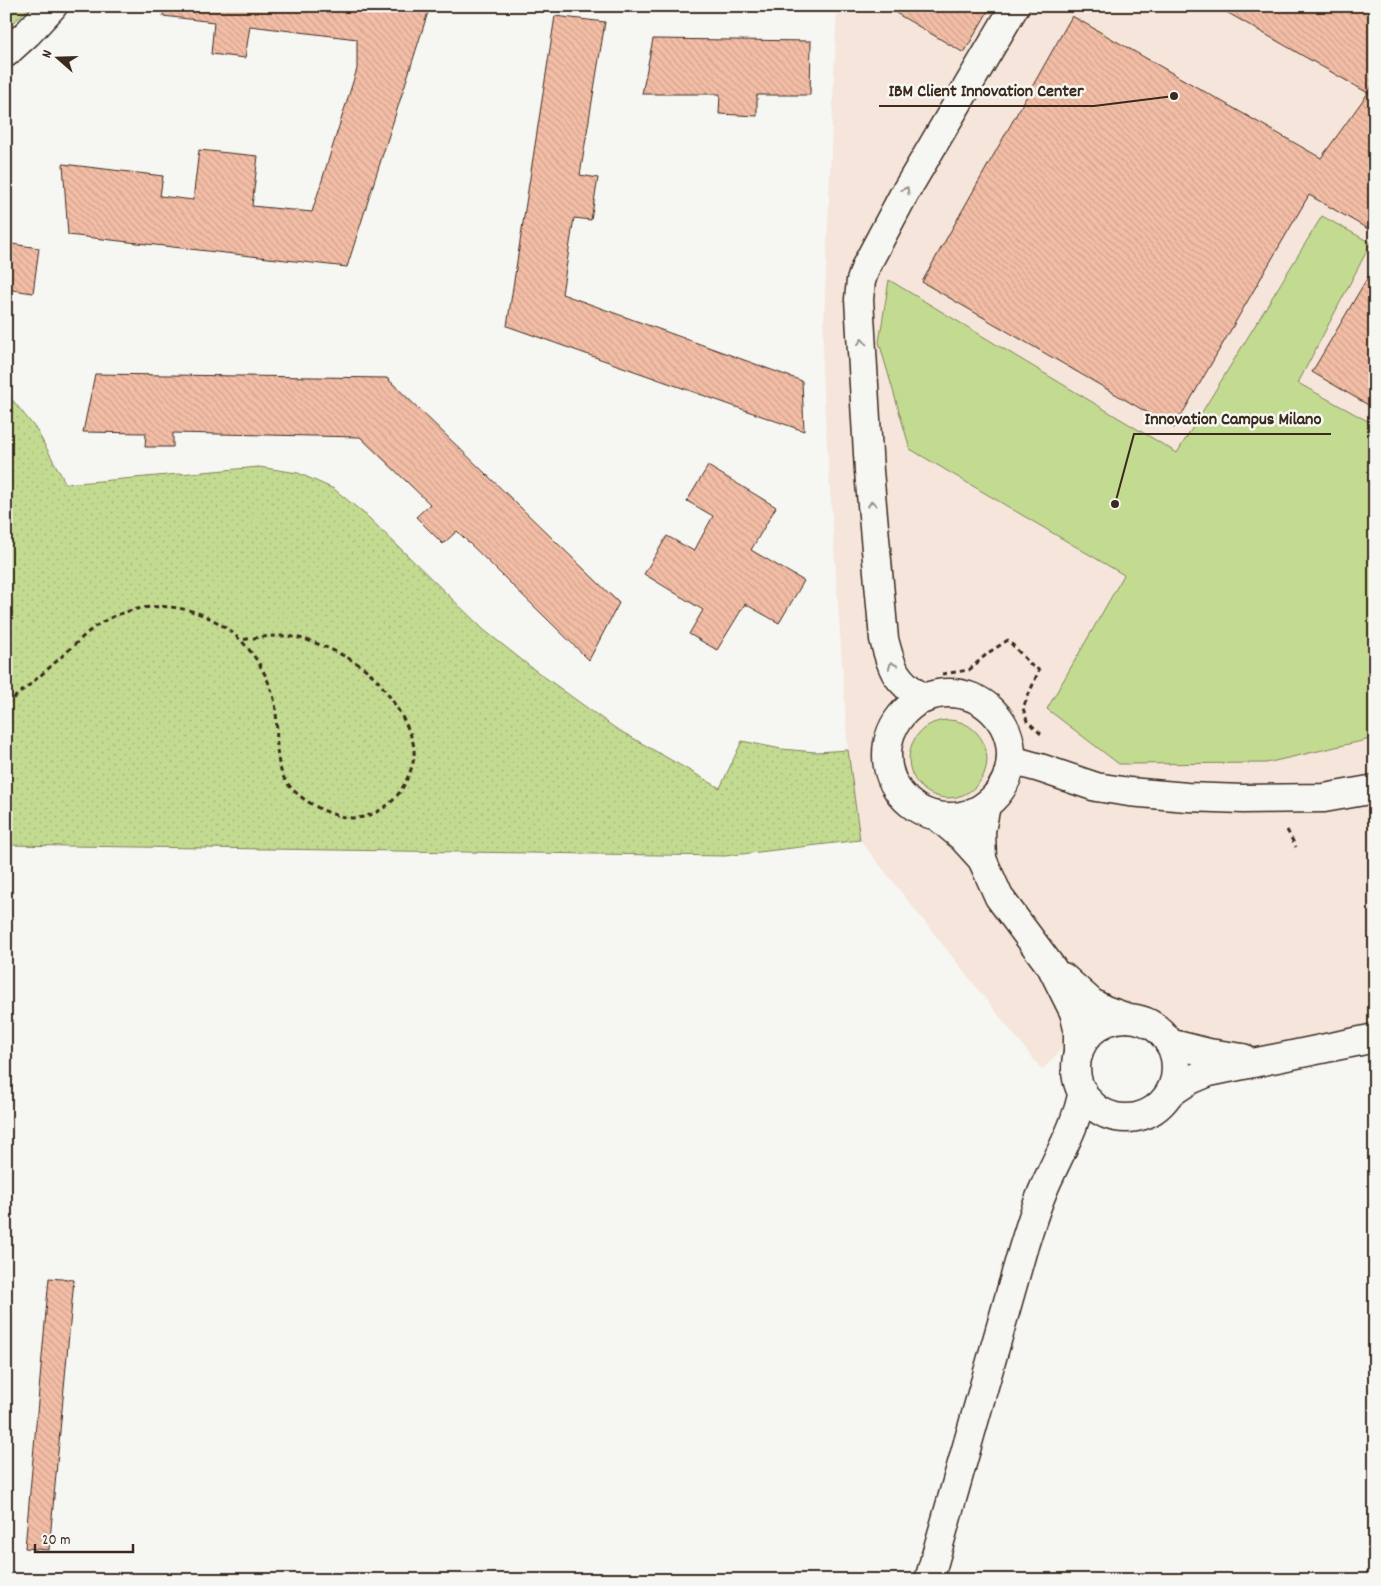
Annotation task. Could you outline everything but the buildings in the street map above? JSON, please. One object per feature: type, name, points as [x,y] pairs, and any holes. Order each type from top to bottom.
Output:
[{"type":"street","points":[[6,53],[53,6]]},
{"type":"street","points":[[924,699],[910,690],[897,677],[890,662],[884,639],[869,471],[859,299],[861,281],[866,266],[903,196],[1015,6]]},
{"type":"street","points":[[949,694],[965,696],[980,702],[993,712],[1003,725],[1008,736],[1011,760],[1003,786],[986,805],[971,813],[954,817],[925,813],[906,800],[892,780],[888,757],[891,734],[896,723],[913,705],[937,695],[949,694]]},
{"type":"street","points":[[1011,760],[1096,786],[1130,792],[1187,797],[1324,798],[1375,789]]},
{"type":"street","points":[[982,859],[981,831],[986,805]]},
{"type":"street","points":[[937,816],[962,837],[982,859],[999,897],[1052,968],[1074,1012],[1078,1029],[1078,1080],[1082,1092],[1098,1109],[1109,1115],[1126,1118],[1143,1114],[1158,1106],[1170,1093],[1190,1080],[1209,1072],[1375,1038]]},
{"type":"street","points":[[1052,968],[1092,1002],[1105,1010],[1140,1020],[1152,1025],[1161,1033],[1169,1043],[1176,1062],[1174,1083],[1170,1093]]},
{"type":"street","points":[[1078,1055],[1088,1036],[1097,1028],[1117,1019],[1128,1018]]},
{"type":"street","points":[[1169,1043],[1209,1054],[1262,1060]]},
{"type":"street","points":[[929,1580],[1022,1252],[1049,1176],[1079,1112],[1082,1092]]},
{"type":"street","points":[[1062,1151],[1080,1130],[1098,1118],[1109,1115]]},
{"type":"path","points":[[6,704],[104,621],[127,611],[150,607],[178,607],[205,616],[223,626],[241,640],[256,659],[267,680],[274,701],[279,761],[284,778],[294,791],[324,811],[342,817],[357,819],[376,814],[389,805],[404,786],[412,769],[414,749],[410,732],[387,692],[370,673],[349,659],[304,639],[284,635],[241,640]]},
{"type":"path","points":[[937,674],[969,670],[988,653],[1008,640],[1032,666],[1040,670],[1023,708],[1027,721],[1047,738]]},
{"type":"shaded area","points":[[837,6],[1375,6],[1375,1028],[1260,1049],[1240,1048],[1176,1034],[1154,1019],[1141,1013],[1126,1011],[1103,1015],[1090,1022],[1042,1070],[860,840],[848,750],[822,370]]},
{"type":"green space","points":[[6,6],[31,6],[6,30]]},
{"type":"green space","points":[[1322,216],[1371,243],[1298,383],[1375,425],[1375,738],[1266,763],[1119,764],[1047,709],[1124,575],[910,449],[879,342],[889,280],[1177,453]]},
{"type":"green space","points":[[6,392],[36,429],[66,484],[259,467],[298,473],[334,489],[367,516],[484,630],[532,668],[615,728],[720,788],[742,741],[781,749],[816,752],[848,750],[860,840],[725,856],[6,845]]},
{"type":"green space","points":[[948,720],[963,723],[976,731],[984,744],[987,759],[984,774],[976,787],[963,795],[948,798],[933,795],[920,787],[912,774],[909,759],[912,744],[920,731],[933,723]]},
{"type":"place","name":"IBM Client Innovation Center","points":[[1174,96]]},
{"type":"place","name":"Innovation Campus Milano","points":[[1115,504]]}]
